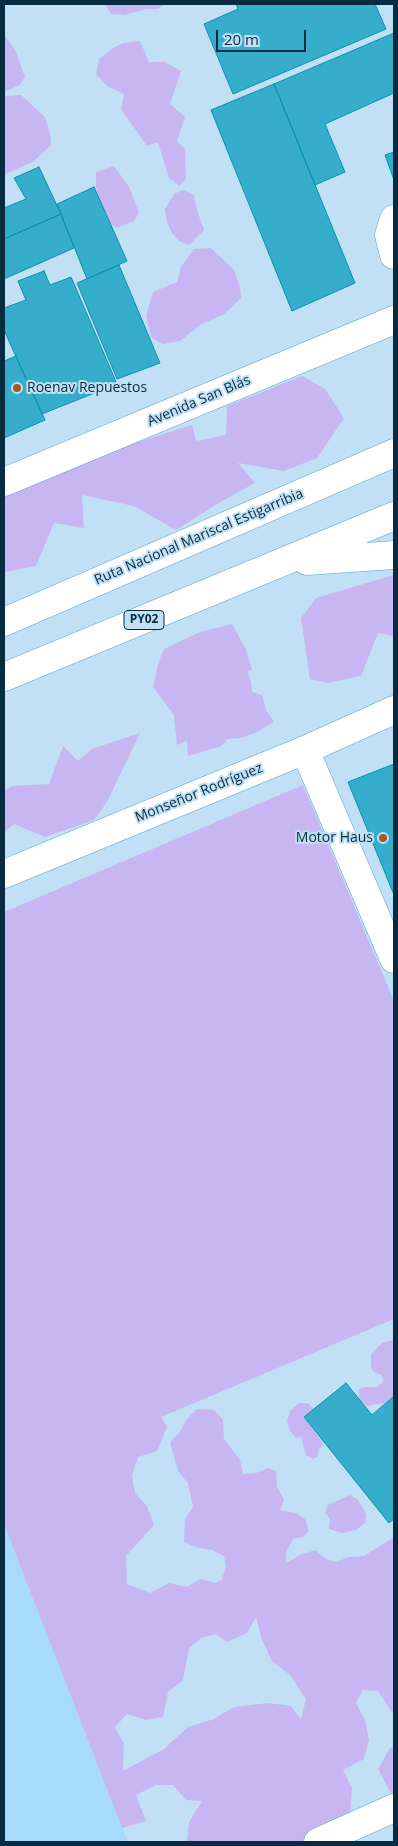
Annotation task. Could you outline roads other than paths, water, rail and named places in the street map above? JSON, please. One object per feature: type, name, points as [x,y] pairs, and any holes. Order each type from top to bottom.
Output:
[{"type":"main road","points":[[394,220],[389,235],[394,255]]},
{"type":"main road","name":"Avenida San Blás","points":[[4,482],[394,320]]},
{"type":"main road","name":"Ruta Nacional Mariscal Estigarribia","points":[[4,622],[394,453]]},
{"type":"main road","name":"PY02","points":[[4,678],[394,516]]},
{"type":"main road","points":[[283,563],[394,555]]},
{"type":"main road","name":"Monseñor Rodríguez","points":[[4,874],[304,750],[394,710]]},
{"type":"main road","points":[[304,750],[394,959]]},
{"type":"main road","points":[[318,1842],[394,1808]]},
{"type":"place","name":"Roenav Repuestos","points":[[17,388]]},
{"type":"place","name":"Motor Haus","points":[[383,838]]}]
